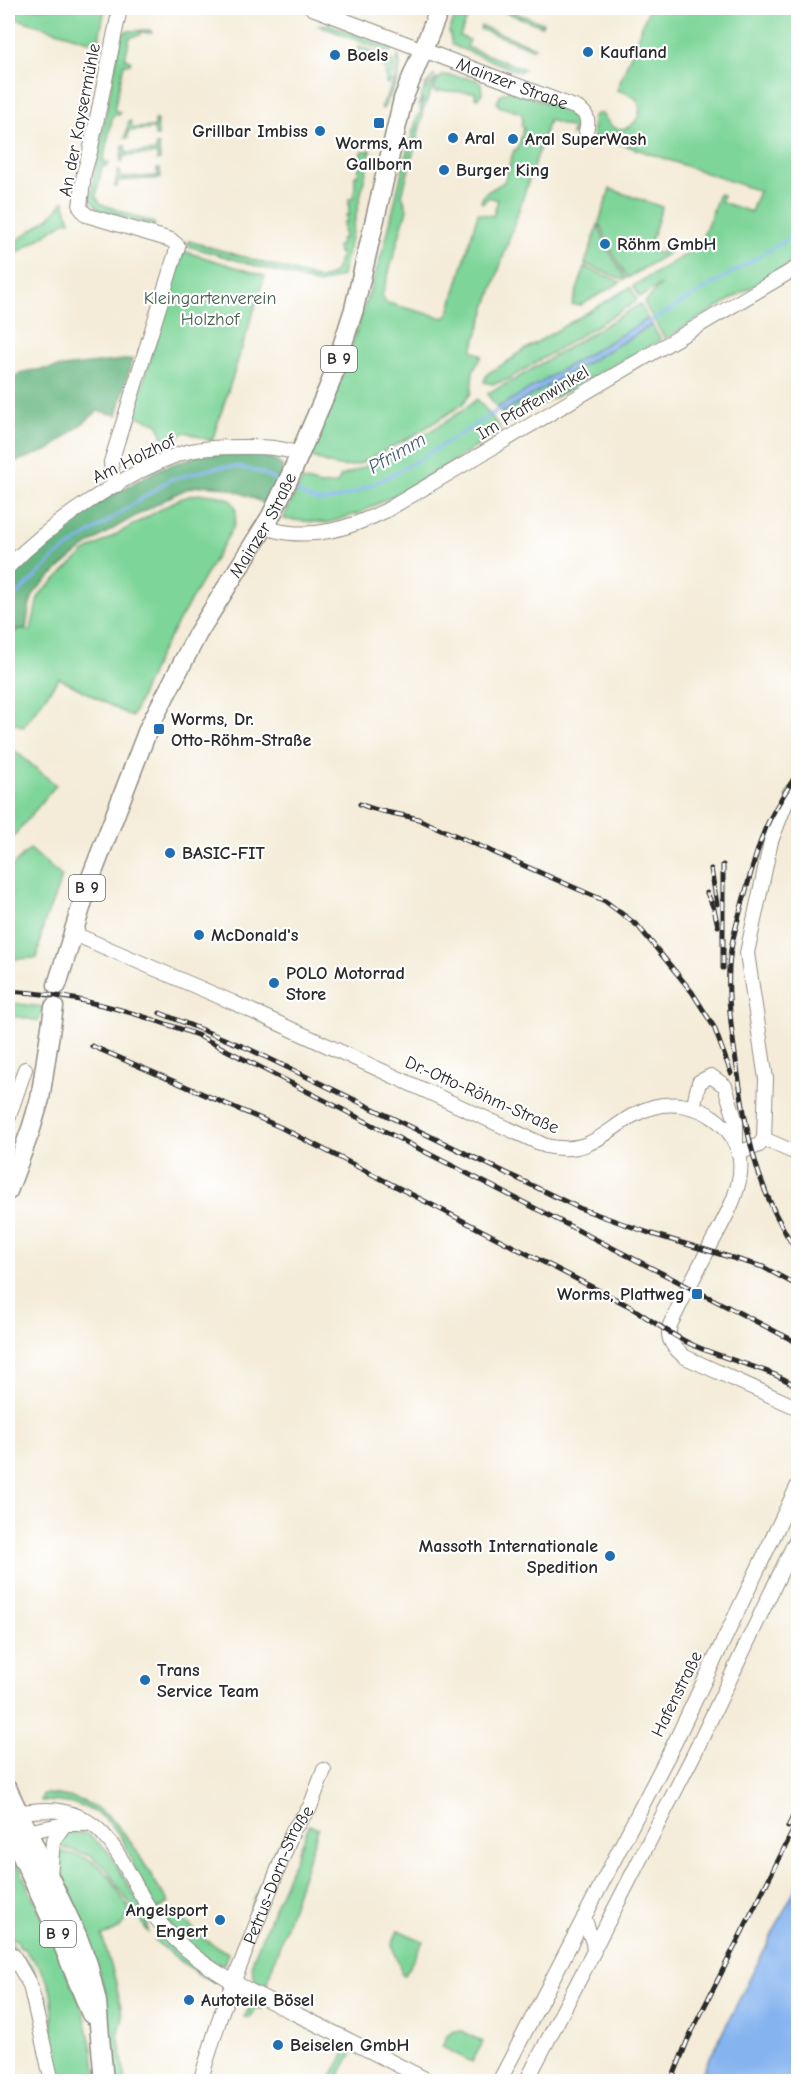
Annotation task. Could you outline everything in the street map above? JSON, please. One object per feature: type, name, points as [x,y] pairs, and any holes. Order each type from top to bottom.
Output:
[{"type":"main road","name":"Mainzer Straße","points":[[57,985],[88,885],[149,727],[198,633],[269,528],[324,399],[345,340],[399,115],[440,8]]},
{"type":"main road","points":[[8,1191],[40,1099],[54,1007]]},
{"type":"main road","name":"B 9","points":[[8,1790],[13,1814],[13,1833],[71,1963],[99,2036]]},
{"type":"main road","name":"B 9","points":[[13,1833],[50,1878],[88,1964],[97,2002],[104,2082]]},
{"type":"street","name":"An der Kaysermühle","points":[[117,485],[112,475],[111,462],[177,246],[171,240],[86,215],[80,207],[84,173],[93,141],[120,8]]},
{"type":"street","points":[[312,8],[423,50]]},
{"type":"street","name":"Mainzer Straße","points":[[423,50],[577,108],[586,116],[588,123],[586,131]]},
{"type":"street","name":"Im Pfaffenwinkel","points":[[269,528],[297,534],[328,532],[362,522],[385,512],[798,267]]},
{"type":"street","name":"Am Holzhof","points":[[8,567],[38,538],[83,505],[175,456],[198,450],[261,447],[284,449],[300,454]]},
{"type":"street","points":[[738,1148],[759,1145],[764,1139],[766,1079],[747,953],[771,841],[790,792]]},
{"type":"street","name":"Dr.-Otto-Röhm-Straße","points":[[72,933],[232,1002],[546,1146],[565,1149],[582,1147],[653,1106],[675,1105],[707,1113],[731,1135],[738,1148]]},
{"type":"street","points":[[8,1119],[25,1069]]},
{"type":"street","points":[[693,1108],[699,1082],[711,1076],[725,1086],[736,1122],[740,1171],[733,1199],[670,1325],[669,1339],[675,1348],[686,1357],[798,1408]]},
{"type":"street","points":[[764,1139],[798,1154]]},
{"type":"street","name":"Hafenstraße","points":[[499,2082],[675,1742],[798,1485]]},
{"type":"street","points":[[526,2082],[695,1752],[798,1536]]},
{"type":"street","name":"Petrus-Dorn-Straße","points":[[200,2082],[222,2011],[293,1830],[310,1807],[324,1770]]},
{"type":"street","points":[[13,1814],[46,1810],[65,1812],[91,1824],[114,1847],[160,1923],[194,1955],[234,1981],[431,2082]]},
{"type":"street","points":[[13,1833],[65,1824],[91,1824]]},
{"type":"street","points":[[50,1878],[53,1841],[65,1824]]},
{"type":"street","points":[[584,1917],[595,1947]]},
{"type":"street","points":[[13,1955],[30,1985],[52,2082]]},
{"type":"green space","points":[[8,8],[105,8],[98,44],[8,16]]},
{"type":"green space","points":[[459,8],[471,8],[460,36],[469,40],[467,47],[524,69],[519,72],[452,45],[449,31]]},
{"type":"green space","points":[[493,8],[502,8],[543,23],[542,26]]},
{"type":"green space","points":[[649,8],[798,8],[798,259],[665,339],[644,303],[661,285],[640,297],[633,286],[702,245],[701,242],[719,194],[723,195],[721,202],[751,212],[759,191],[598,136],[595,143],[593,117],[597,114],[602,114],[613,127],[621,129],[632,125],[639,115],[639,103],[635,98],[617,90]]},
{"type":"green space","points":[[329,24],[393,50],[389,53],[318,25]]},
{"type":"green space","points":[[481,26],[535,47],[533,49],[480,29]]},
{"type":"green space","points":[[150,30],[152,33],[140,32],[140,35],[130,37],[125,59],[131,61],[130,64],[124,64],[114,110],[120,112],[119,115],[113,115],[103,161],[109,163],[108,166],[102,166],[96,197],[101,204],[154,223],[155,227],[98,209],[90,197],[121,36],[128,31]]},
{"type":"green space","points":[[359,46],[392,60],[394,66],[389,84],[386,83],[385,66],[382,66],[381,59],[359,60]]},
{"type":"green space","points":[[398,55],[400,69],[383,109],[381,108],[395,79]]},
{"type":"green space","points":[[435,74],[425,88],[426,90],[437,77],[422,112],[420,109],[423,98],[418,106],[425,85]]},
{"type":"green space","points":[[444,75],[477,80],[481,84],[482,93],[478,98],[475,97],[475,92],[438,91],[437,93],[434,91],[436,84]]},
{"type":"green space","points":[[510,90],[575,113],[581,117],[582,127],[571,135],[573,128],[549,120],[472,350],[482,356],[473,371],[471,393],[462,405],[411,437],[359,464],[340,466],[310,455],[339,384],[385,244],[418,115],[420,113],[423,115],[402,195],[407,209],[382,296],[387,303],[444,318],[449,313],[478,213],[493,216],[498,200],[489,197],[483,203],[481,202],[484,194],[504,182],[524,128],[521,126],[523,119],[521,113],[499,106],[497,103],[501,94]]},
{"type":"green space","points":[[155,120],[157,120],[158,136],[155,136],[154,129],[128,131],[128,138],[125,138],[129,121],[131,121],[132,128],[155,127]]},
{"type":"green space","points":[[156,145],[159,145],[160,160],[157,161],[157,154],[123,156],[123,162],[120,162],[123,146],[125,146],[126,153],[156,151]]},
{"type":"green space","points":[[371,150],[342,276],[319,284],[188,246],[189,241],[319,279],[333,274],[339,263],[341,253],[338,253],[337,246],[341,245],[340,239],[344,238],[343,222],[347,222],[346,215],[349,215],[349,199],[353,198],[355,175],[358,175],[361,152]]},
{"type":"green space","points":[[157,169],[160,169],[161,178],[117,181],[117,187],[115,187],[118,171],[120,171],[121,178],[158,176]]},
{"type":"green space","points":[[610,189],[662,207],[648,250],[661,254],[663,248],[669,253],[628,278],[611,250],[599,222]]},
{"type":"green space","points":[[64,201],[70,221],[66,221],[8,259],[8,247],[50,217]]},
{"type":"green space","points":[[598,225],[609,251],[626,279],[624,280],[585,264]]},
{"type":"green space","name":"Kleingartenverein Holzhof","points":[[183,251],[265,276],[212,441],[185,432],[174,440],[163,437],[157,423],[133,415]]},
{"type":"green space","points":[[585,267],[621,282],[581,305],[572,305]]},
{"type":"green space","points":[[630,287],[637,299],[634,303],[507,380],[493,384],[484,382],[487,374],[514,356]]},
{"type":"green space","points":[[640,304],[648,319],[497,408],[488,395],[488,393],[514,380]]},
{"type":"green space","points":[[652,325],[661,340],[508,422],[501,413]]},
{"type":"green space","points":[[132,359],[117,415],[98,411],[49,450],[8,464],[8,383],[17,375],[28,371]]},
{"type":"green space","points":[[477,399],[499,426],[498,434],[410,487],[360,513],[327,523],[283,519],[302,480],[321,485],[337,484],[341,476],[356,471],[418,439]]},
{"type":"green space","points":[[249,453],[273,459],[282,466],[283,473],[268,502],[264,503],[229,489],[211,486],[193,487],[172,496],[98,538],[62,566],[33,595],[26,629],[18,629],[8,638],[8,577],[40,543],[86,510],[159,469],[199,455]]},
{"type":"green space","points":[[203,494],[231,500],[236,509],[234,526],[159,655],[132,717],[59,678],[23,727],[8,720],[8,638],[18,629],[31,630],[38,598],[42,592],[85,552],[177,500]]},
{"type":"green space","points":[[8,745],[56,785],[8,843]]},
{"type":"green space","points":[[30,849],[62,877],[43,926],[37,958],[8,959],[8,870]]},
{"type":"green space","points":[[8,1003],[44,1007],[38,1021],[8,1016]]},
{"type":"green space","points":[[43,1794],[69,1797],[90,1804],[107,1815],[133,1845],[169,1903],[159,1909],[155,1908],[126,1846],[111,1824],[91,1810],[79,1806],[41,1801]]},
{"type":"green space","points":[[309,1825],[318,1829],[265,1989],[254,1976],[253,1959]]},
{"type":"green space","points":[[74,1832],[87,1834],[108,1851],[148,1918],[148,1932],[106,1868],[91,1856],[57,1846],[63,1836]]},
{"type":"green space","points":[[276,1847],[279,1848],[253,1911],[250,1910]]},
{"type":"green space","points":[[56,1850],[80,1856],[95,1863],[108,1875],[130,1911],[119,1928],[102,1936],[115,1979],[123,2018],[118,2035],[126,2081],[113,2081],[105,1991],[85,1929],[57,1864]]},
{"type":"green space","points":[[18,1864],[83,2008],[99,2081],[60,2081],[54,2064],[52,2047],[53,2015],[49,1984],[26,1950],[19,1947],[18,1941],[12,1938],[14,1954],[8,1948],[8,1869]]},
{"type":"green space","points":[[174,1910],[205,1940],[228,1953],[224,1964],[199,1954],[165,1920],[165,1916]]},
{"type":"green space","points":[[398,1930],[423,1941],[405,1975],[402,1974],[392,1945]]},
{"type":"green space","points":[[161,1933],[218,1978],[215,1983],[195,1972],[159,1944],[155,1940]]},
{"type":"green space","points":[[21,1956],[33,1967],[38,1984],[46,1996],[51,2026],[50,2034],[46,2039],[29,1967],[18,1958]]},
{"type":"green space","points":[[242,1998],[263,2005],[262,2009],[257,2007],[250,2018],[244,2017],[253,2002]]},
{"type":"green space","points":[[455,2031],[462,2031],[483,2042],[472,2062],[442,2047],[447,2036]]},
{"type":"green space","points":[[348,2048],[353,2051],[336,2081],[329,2081]]},
{"type":"water","points":[[648,319],[652,325],[501,413],[497,408]]},
{"type":"water","points":[[798,1883],[798,2081],[698,2081]]},
{"type":"waterway","name":"Pfrimm","points":[[648,323],[798,233]]},
{"type":"waterway","name":"Pfrimm","points":[[290,488],[316,501],[336,499],[358,491],[411,464],[502,408]]},
{"type":"waterway","name":"Pfrimm","points":[[8,604],[56,556],[171,479],[219,467],[240,467],[262,473],[279,482]]},
{"type":"railway","points":[[798,772],[773,813],[759,845],[734,934],[729,983],[735,1057],[753,1153],[766,1193],[798,1253]]},
{"type":"railway","points":[[360,804],[418,819],[605,901],[638,926],[692,992],[714,1027],[731,1073]]},
{"type":"railway","points":[[723,865],[723,968]]},
{"type":"railway","points":[[711,869],[717,904]]},
{"type":"railway","points":[[707,893],[718,926]]},
{"type":"railway","points":[[8,991],[57,996],[104,1005],[197,1035],[798,1343]]},
{"type":"railway","points":[[160,1013],[247,1048],[579,1208],[652,1234],[763,1267],[798,1286]]},
{"type":"railway","points":[[92,1046],[280,1127],[631,1307],[687,1342],[773,1374],[798,1387]]},
{"type":"railway","points":[[788,1827],[798,1806]]},
{"type":"railway","points":[[671,2082],[688,2039],[798,1821]]},
{"type":"place","name":"Kaufland","points":[[588,52]]},
{"type":"place","name":"Boels","points":[[335,55]]},
{"type":"place","name":"Worms, Am Gallborn","points":[[379,123]]},
{"type":"place","name":"Grillbar Imbiss","points":[[320,131]]},
{"type":"place","name":"Aral","points":[[453,138]]},
{"type":"place","name":"Aral SuperWash","points":[[513,139]]},
{"type":"place","name":"Burger King","points":[[444,170]]},
{"type":"place","name":"Röhm GmbH","points":[[605,244]]},
{"type":"place","name":"Worms, Dr. Otto-Röhm-Straße","points":[[159,729]]},
{"type":"place","name":"BASIC-FIT","points":[[170,853]]},
{"type":"place","name":"McDonald's","points":[[199,935]]},
{"type":"place","name":"POLO Motorrad Store","points":[[274,983]]},
{"type":"place","name":"Worms, Plattweg","points":[[697,1294]]},
{"type":"place","name":"Massoth Internationale Spedition","points":[[610,1556]]},
{"type":"place","name":"Trans Service Team","points":[[145,1680]]},
{"type":"place","name":"Angelsport Engert","points":[[220,1920]]},
{"type":"place","name":"Autoteile Bösel","points":[[189,2000]]},
{"type":"place","name":"Beiselen GmbH","points":[[278,2045]]}]
